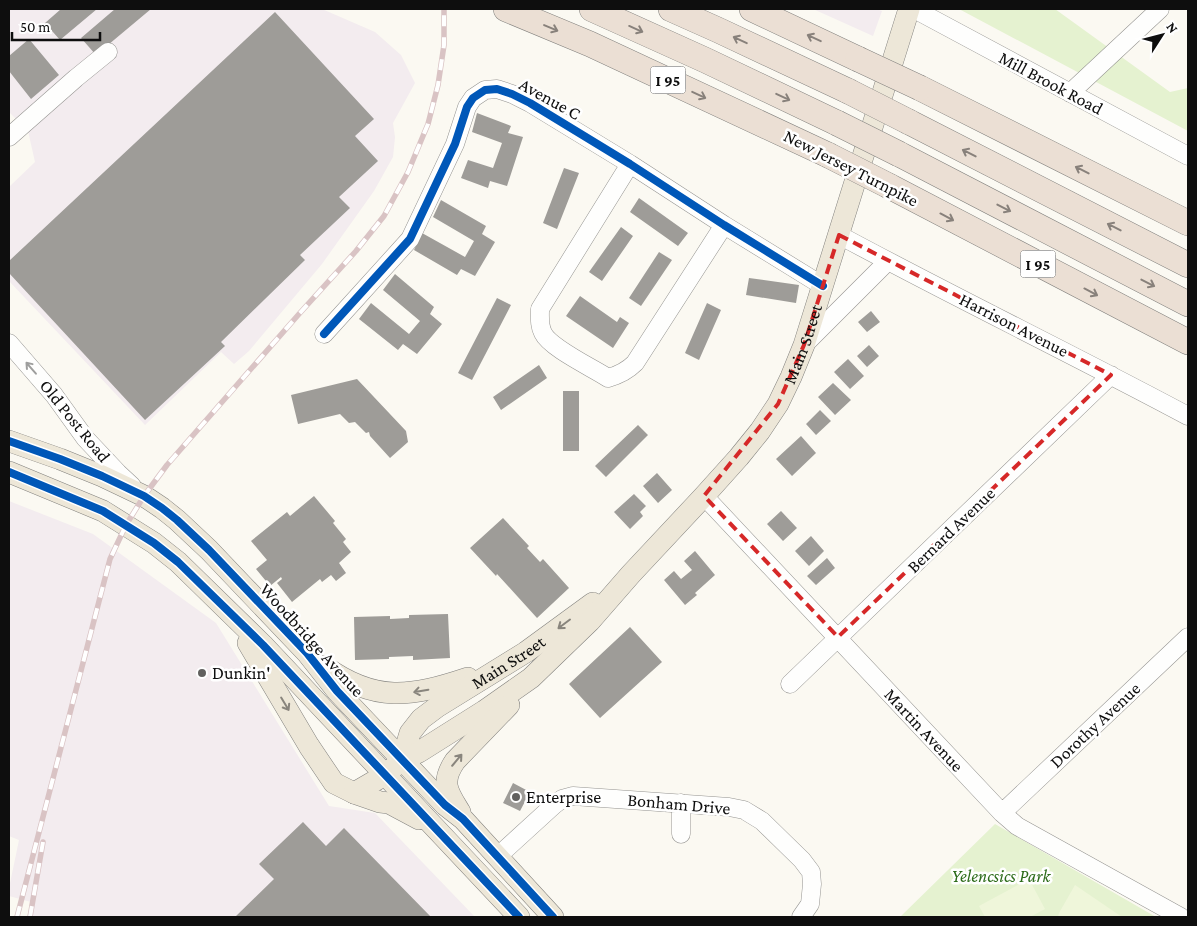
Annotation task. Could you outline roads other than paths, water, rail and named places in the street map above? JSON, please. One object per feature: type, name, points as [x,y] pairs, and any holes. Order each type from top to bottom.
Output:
[{"type":"highway","name":"New Jersey Turnpike","points":[[506,9],[599,48],[828,155],[1188,342]]},
{"type":"highway","name":"New Jersey Turnpike","points":[[592,9],[714,64],[837,123],[1188,304]]},
{"type":"highway","points":[[671,9],[848,91],[1188,265]]},
{"type":"highway","points":[[752,9],[920,88],[1188,223]]},
{"type":"main road","name":"Main Street","points":[[354,794],[385,776],[402,760],[458,728],[531,678],[590,621],[704,496],[760,431],[774,411],[804,345],[909,9]]},
{"type":"main road","name":"Woodbridge Avenue","points":[[9,441],[102,476],[144,496],[162,508],[193,534],[306,653],[337,691],[445,806],[463,819],[553,917]]},
{"type":"main road","points":[[9,472],[102,512],[126,525],[172,557],[263,645],[519,917]]},
{"type":"main road","name":"Main Street","points":[[402,760],[410,733],[421,720],[437,707],[526,652],[631,574]]},
{"type":"main road","points":[[221,605],[250,646],[309,746],[334,783],[354,794],[389,803],[434,828]]},
{"type":"main road","points":[[306,653],[334,673],[355,684],[395,694],[416,693],[442,687],[501,667]]},
{"type":"main road","points":[[463,819],[450,795],[446,780],[449,770],[509,706],[531,678]]},
{"type":"street","name":"Mill Brook Road","points":[[914,9],[1188,156]]},
{"type":"street","points":[[1070,93],[1160,9]]},
{"type":"street","points":[[9,137],[108,52]]},
{"type":"street","name":"Avenue C","points":[[324,334],[410,239],[455,144],[467,107],[473,98],[485,90],[497,89],[518,97],[630,164],[823,286]]},
{"type":"street","points":[[630,164],[540,310],[539,322],[543,334],[553,345],[608,378],[630,369],[636,364],[724,225]]},
{"type":"street","name":"Harrison Avenue","points":[[839,235],[1188,416]]},
{"type":"street","points":[[804,345],[888,261]]},
{"type":"street","name":"Old Post Road","points":[[9,343],[54,395],[85,438],[118,473],[144,496]]},
{"type":"street","name":"Bernard Avenue","points":[[790,684],[1111,375]]},
{"type":"street","name":"Martin Avenue","points":[[704,496],[1002,813],[1017,826],[1181,917]]},
{"type":"street","name":"Dorothy Avenue","points":[[1002,813],[1188,637]]},
{"type":"street","name":"Bonham Drive","points":[[498,857],[554,805],[573,796],[729,807],[744,810],[762,821],[802,860],[811,872],[810,904],[801,917]]},
{"type":"street","points":[[681,803],[681,834]]},
{"type":"railway","points":[[17,917],[110,559],[126,525],[167,465],[356,251],[384,216],[408,172],[428,124],[438,85],[444,45],[444,9]]},
{"type":"railway","points":[[30,917],[43,842]]},
{"type":"place","name":"Dunkin'","points":[[202,673]]},
{"type":"place","name":"Enterprise","points":[[516,797]]},
{"type":"park label","name":"Yelencsics Park","points":[[1001,876]]}]
